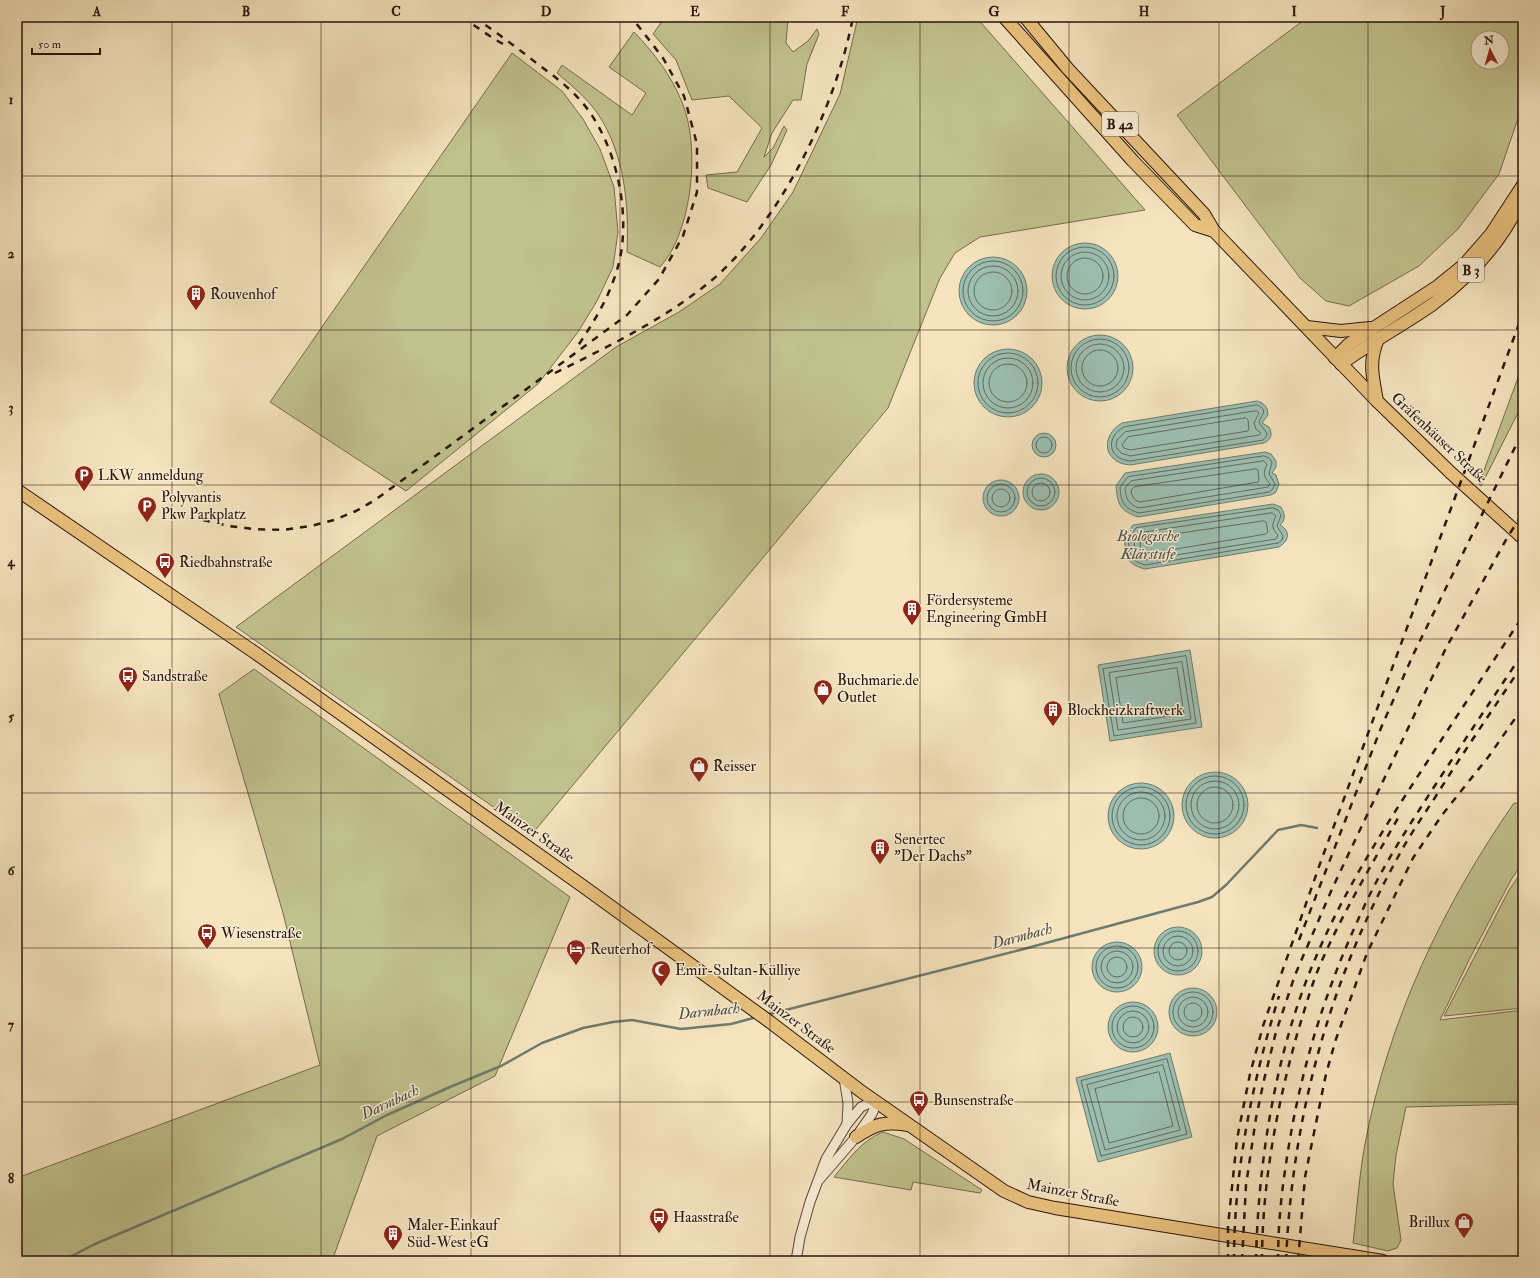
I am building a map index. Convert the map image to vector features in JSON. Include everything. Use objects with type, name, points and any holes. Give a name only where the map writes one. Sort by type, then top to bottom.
[{"type":"main road","name":"B 42","points":[[1004,17],[1133,161],[1195,225],[1214,231]]},
{"type":"main road","name":"B 42","points":[[1025,17],[1068,69],[1204,214],[1214,231],[1338,361]]},
{"type":"main road","name":"B 3","points":[[1377,333],[1392,315],[1438,286],[1464,265],[1491,234],[1523,185]]},
{"type":"main road","name":"B 3","points":[[1338,361],[1377,333],[1434,303],[1454,288],[1474,267],[1506,228],[1523,195]]},
{"type":"main road","points":[[1307,327],[1377,333],[1371,362],[1377,401]]},
{"type":"main road","name":"Gräfenhäuser Straße","points":[[1338,361],[1451,473],[1523,538]]},
{"type":"main road","name":"Mainzer Straße","points":[[17,490],[236,640],[584,887],[746,1004],[874,1101],[1004,1191],[1028,1202],[1055,1208],[1383,1261]]},
{"type":"main road","points":[[856,1137],[870,1128],[880,1124],[894,1123],[910,1125]]},
{"type":"street","points":[[844,1078],[848,1102],[848,1124]]},
{"type":"street","points":[[796,1261],[800,1237],[806,1216],[818,1181],[826,1159],[848,1124],[861,1107],[874,1101],[874,1109],[872,1114],[856,1137],[818,1181]]},
{"type":"green space","points":[[665,17],[788,17],[786,43],[793,52],[808,41],[817,29],[819,34],[807,64],[801,100],[793,100],[772,133],[764,157],[773,148],[784,126],[787,130],[771,165],[747,202],[708,188],[706,175],[737,172],[762,128],[729,96],[692,100],[676,60],[653,34]]},
{"type":"green space","points":[[858,17],[976,17],[1145,210],[980,237],[955,253],[940,278],[888,408],[532,834],[236,627],[616,347],[679,312],[720,284],[761,238],[793,192],[840,94]]},
{"type":"green space","points":[[1308,17],[1523,17],[1523,104],[1499,174],[1458,229],[1419,266],[1349,306],[1326,301],[1300,278],[1177,115]]},
{"type":"green space","points":[[634,32],[655,56],[678,92],[691,137],[691,177],[685,216],[672,250],[660,267],[627,252],[626,198],[620,163],[614,146],[607,130],[594,108],[579,92],[557,73],[562,65],[632,115],[646,93],[609,67]]},
{"type":"green space","points":[[512,53],[562,91],[583,119],[600,149],[614,187],[618,232],[613,267],[597,301],[578,332],[538,384],[406,491],[270,402]]},
{"type":"green space","points":[[1523,364],[1523,403],[1481,486],[1479,484]]},
{"type":"green space","points":[[254,669],[570,897],[495,1076],[377,1136],[332,1261],[17,1261],[17,1178],[320,1065],[283,913],[219,694]]},
{"type":"green space","points":[[1514,803],[1523,804],[1523,862],[1511,880],[1471,956],[1440,1020],[1523,1010],[1523,1104],[1406,1107],[1396,1155],[1393,1184],[1401,1240],[1397,1248],[1388,1251],[1353,1243],[1365,1144],[1375,1098],[1388,1053],[1404,1009],[1442,923],[1488,842]]},
{"type":"green space","points":[[1523,870],[1523,1008],[1444,1016],[1509,890]]},
{"type":"green space","points":[[883,1132],[904,1139],[982,1190],[980,1193],[913,1182],[911,1190],[834,1177],[862,1145]]},
{"type":"water","points":[[1078,243],[1092,243],[1104,248],[1113,257],[1118,269],[1116,289],[1109,300],[1092,309],[1078,309],[1066,304],[1057,295],[1052,283],[1052,269],[1057,257],[1066,248]]},
{"type":"water","points":[[986,257],[1000,257],[1012,263],[1021,272],[1027,284],[1025,304],[1017,315],[1006,323],[1000,325],[986,325],[980,323],[969,315],[961,304],[959,298],[959,284],[961,278],[969,267],[980,259]]},
{"type":"water","points":[[1093,335],[1107,335],[1119,340],[1128,349],[1133,361],[1131,381],[1124,392],[1107,401],[1093,401],[1081,396],[1072,387],[1067,375],[1067,361],[1072,349],[1081,340]]},
{"type":"water","points":[[1008,349],[1021,352],[1032,359],[1039,370],[1042,383],[1039,396],[1032,407],[1021,414],[1008,417],[995,414],[984,407],[977,396],[974,383],[977,370],[984,359],[995,352]]},
{"type":"water","points":[[1257,401],[1264,404],[1268,412],[1268,415],[1262,423],[1269,427],[1271,436],[1264,443],[1130,465],[1121,463],[1114,459],[1110,454],[1108,441],[1110,435],[1115,428],[1122,423]]},
{"type":"water","points":[[1039,433],[1049,433],[1056,440],[1056,450],[1049,457],[1039,457],[1032,450],[1032,440]]},
{"type":"water","name":"Biologische Klärstufe","points":[[1265,452],[1271,454],[1276,461],[1276,467],[1272,473],[1276,475],[1279,484],[1276,492],[1271,495],[1138,517],[1123,509],[1119,502],[1116,486],[1125,473]]},
{"type":"water","points":[[1045,474],[1054,479],[1058,485],[1058,499],[1054,505],[1045,510],[1037,510],[1028,505],[1024,499],[1023,488],[1028,479],[1034,475]]},
{"type":"water","points":[[1004,480],[1014,485],[1018,491],[1018,505],[1014,511],[1008,515],[998,516],[988,511],[984,505],[983,495],[988,485],[994,481]]},
{"type":"water","name":"Biologische Klärstufe","points":[[1273,504],[1281,507],[1284,514],[1284,519],[1280,525],[1284,527],[1287,533],[1287,539],[1279,547],[1145,569],[1138,567],[1130,561],[1126,554],[1124,537],[1133,525]]},
{"type":"water","points":[[1190,650],[1202,727],[1110,741],[1098,665]]},
{"type":"water","points":[[1208,772],[1222,772],[1234,777],[1243,786],[1248,798],[1246,818],[1239,829],[1222,838],[1208,838],[1196,833],[1187,824],[1182,812],[1182,798],[1187,786],[1196,777]]},
{"type":"water","points":[[1134,783],[1148,783],[1160,788],[1169,797],[1174,809],[1172,829],[1165,840],[1148,849],[1134,849],[1122,844],[1113,835],[1108,823],[1108,809],[1113,797],[1122,788]]},
{"type":"water","points":[[1173,927],[1183,927],[1192,931],[1198,937],[1201,942],[1201,960],[1192,971],[1183,975],[1173,975],[1164,971],[1158,965],[1154,956],[1154,946],[1158,937],[1164,931]]},
{"type":"water","points":[[1117,942],[1131,946],[1138,953],[1142,967],[1138,981],[1131,988],[1117,992],[1103,988],[1096,981],[1092,967],[1096,953],[1103,946]]},
{"type":"water","points":[[1188,988],[1198,988],[1207,992],[1213,998],[1216,1003],[1216,1021],[1207,1032],[1198,1036],[1188,1036],[1179,1032],[1173,1026],[1169,1017],[1169,1007],[1173,998],[1179,992]]},
{"type":"water","points":[[1133,1002],[1142,1004],[1153,1013],[1158,1027],[1156,1036],[1147,1047],[1133,1052],[1124,1050],[1113,1041],[1108,1027],[1110,1018],[1119,1007]]},
{"type":"water","points":[[1170,1053],[1192,1137],[1098,1162],[1076,1078]]},
{"type":"waterway","name":"Darmbach","points":[[766,1015],[1020,950],[1198,902],[1212,897],[1226,885],[1278,830],[1301,825],[1317,828]]},
{"type":"waterway","name":"Darmbach","points":[[62,1261],[95,1244],[342,1139],[387,1115],[501,1066],[542,1043],[583,1028],[632,1020],[681,1029],[731,1024],[757,1017]]},
{"type":"railway","points":[[462,17],[507,46]]},
{"type":"railway","points":[[474,17],[550,73],[581,101],[594,118],[604,137],[612,159],[622,204],[622,249],[617,270],[609,292],[593,322],[575,350]]},
{"type":"railway","points":[[203,520],[229,526],[283,530],[311,526],[334,520],[356,511],[375,500],[627,315],[659,279],[683,236],[697,192],[697,144],[684,96],[663,58],[636,23],[627,17]]},
{"type":"railway","points":[[555,373],[652,322],[689,298],[733,261],[757,231],[780,198],[800,163],[818,126],[833,89],[845,52],[853,17]]},
{"type":"railway","points":[[1228,1261],[1228,1226],[1237,1139],[1250,1074],[1263,1026],[1321,861],[1523,313]]},
{"type":"railway","points":[[1299,940],[1381,728],[1413,655],[1523,431]]},
{"type":"railway","points":[[1242,1261],[1246,1185],[1256,1118],[1276,1032],[1295,975],[1332,889],[1446,648],[1507,538],[1523,513]]},
{"type":"railway","points":[[1256,1261],[1260,1186],[1271,1110],[1288,1035],[1313,964],[1338,910],[1381,834],[1523,616]]},
{"type":"railway","points":[[1278,1261],[1279,1224],[1291,1131],[1306,1066],[1336,971],[1370,893],[1395,848],[1523,653]]},
{"type":"railway","points":[[1286,1261],[1296,1155],[1306,1103],[1318,1052],[1352,953],[1374,904],[1407,841],[1523,664]]},
{"type":"railway","points":[[1298,1261],[1305,1177],[1326,1074],[1336,1039],[1367,953],[1413,858],[1442,815],[1489,756],[1523,707]]},
{"type":"railway","points":[[1262,1261],[1265,1203],[1272,1145],[1277,1116],[1298,1031],[1311,989],[1329,946],[1357,890],[1398,818]]},
{"type":"railway","points":[[1234,1261],[1237,1193],[1246,1127],[1269,1029],[1279,996]]},
{"type":"place","name":"Rouvenhof","points":[[196,311]]},
{"type":"place","name":"LKW anmeldung","points":[[84,492]]},
{"type":"place","name":"Polyvantis Pkw Parkplatz","points":[[147,523]]},
{"type":"place","name":"Riedbahnstraße","points":[[165,579]]},
{"type":"place","name":"Fördersysteme Engineering GmbH","points":[[912,626]]},
{"type":"place","name":"Sandstraße","points":[[128,693]]},
{"type":"place","name":"Buchmarie.de Outlet","points":[[823,706]]},
{"type":"place","name":"Blockheizkraftwerk","points":[[1053,727]]},
{"type":"place","name":"Reisser","points":[[699,783]]},
{"type":"place","name":"Senertec \"Der Dachs\"","points":[[880,865]]},
{"type":"place","name":"Wiesenstraße","points":[[207,950]]},
{"type":"place","name":"Reuterhof","points":[[576,966]]},
{"type":"place","name":"Emir-Sultan-Külliye","points":[[661,987]]},
{"type":"place","name":"Bunsenstraße","points":[[919,1117]]},
{"type":"place","name":"Haasstraße","points":[[659,1234]]},
{"type":"place","name":"Brillux","points":[[1464,1239]]},
{"type":"place","name":"Maler-Einkauf Süd-West eG","points":[[393,1251]]}]
